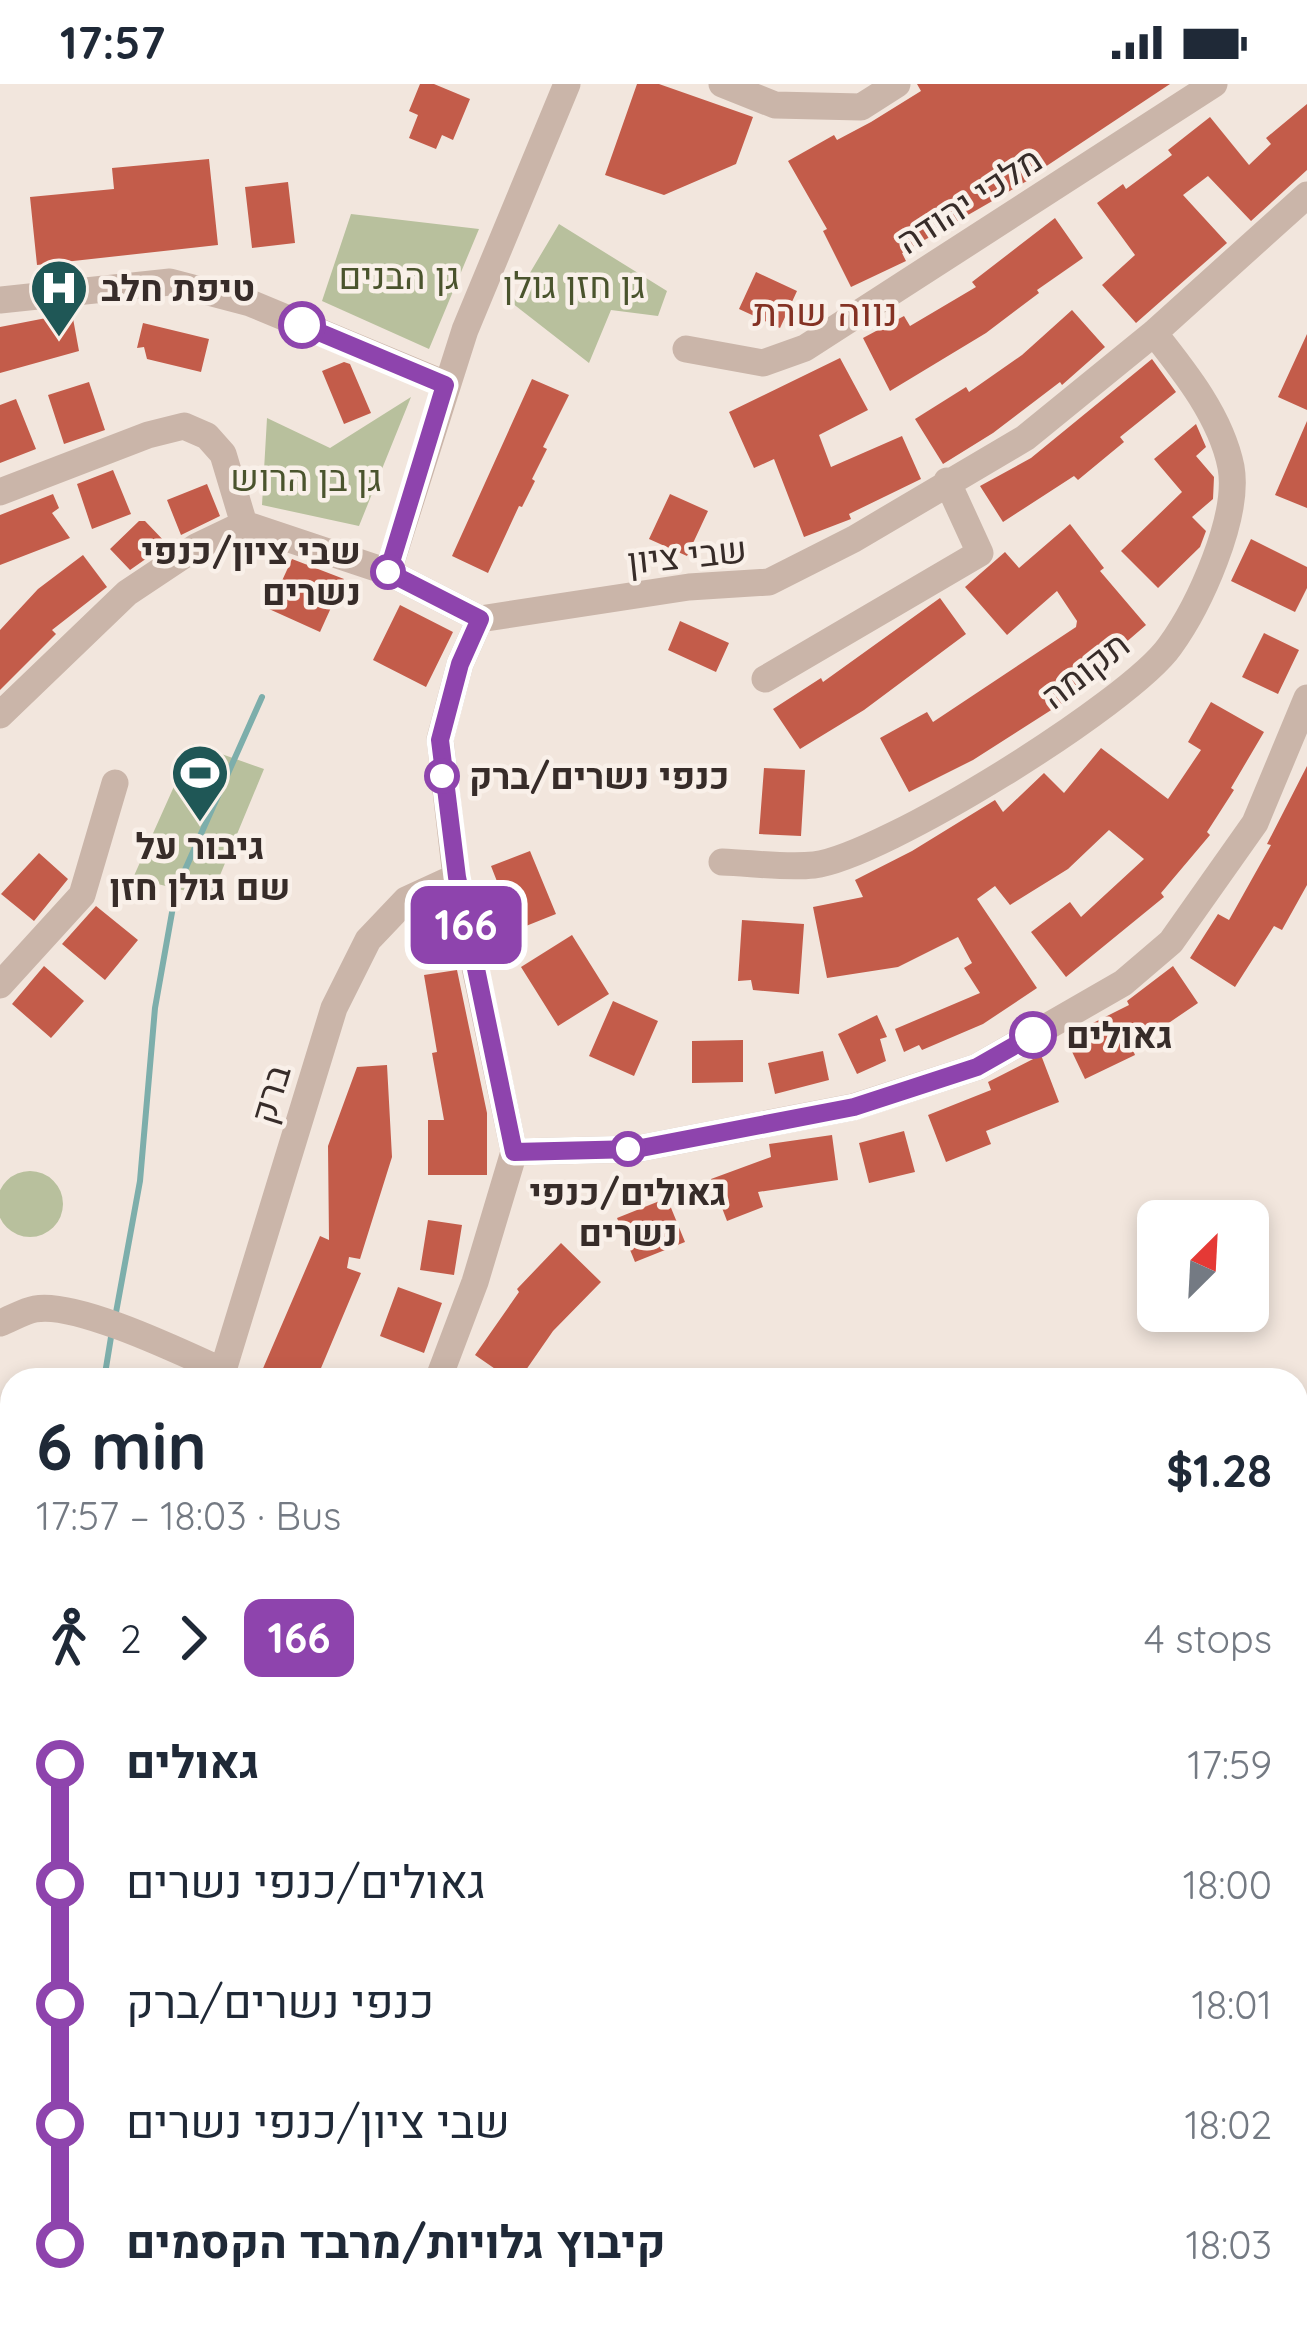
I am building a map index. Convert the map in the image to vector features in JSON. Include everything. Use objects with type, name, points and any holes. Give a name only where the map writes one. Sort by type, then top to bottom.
[{"type":"street","points":[[388,572],[445,385],[566,84]]},
{"type":"street","points":[[722,84],[862,107],[897,84]]},
{"type":"street","name":"מלכי יהודה","points":[[686,349],[763,363],[805,348],[1214,84]]},
{"type":"street","name":"שבי ציון","points":[[480,619],[689,587],[769,582],[854,539],[1025,438],[1154,333],[1307,195]]},
{"type":"street","points":[[0,300],[170,282],[250,303],[445,385]]},
{"type":"street","name":"תקומה","points":[[722,862],[816,865],[894,836],[1059,737],[1120,695],[1169,649],[1229,520],[1231,468],[1210,413],[1154,333]]},
{"type":"street","points":[[0,492],[148,435],[184,426],[207,436],[223,454],[244,524]]},
{"type":"street","points":[[765,679],[980,553],[947,481]]},
{"type":"street","points":[[0,715],[127,593],[196,547],[244,524],[388,572],[480,619],[460,664],[440,740],[457,877],[514,1152],[475,1282],[443,1368]]},
{"type":"street","points":[[514,1152],[636,1149],[854,1107],[977,1067],[998,1055],[1123,983],[1171,942],[1255,824],[1307,698]]},
{"type":"street","points":[[0,985],[82,895],[116,783]]},
{"type":"street","name":"ברק","points":[[224,1368],[334,1008],[368,940],[406,900],[457,877]]},
{"type":"street","points":[[0,1323],[38,1308],[55,1310],[127,1328],[206,1368]]},
{"type":"green space","name":"גן הבנים","points":[[351,214],[479,229],[429,349],[322,301]]},
{"type":"green space","name":"גן חזן גולן","points":[[559,224],[667,291],[658,316],[611,310],[589,363],[512,303]]},
{"type":"green space","name":"גן בן הרוש","points":[[411,397],[359,526],[262,505],[267,418],[330,448]]},
{"type":"green space","name":"גיבור על שם גולן חזן","points":[[193,744],[264,769],[211,897],[133,878]]},
{"type":"green space","points":[[17,1173],[43,1173],[61,1191],[61,1217],[43,1235],[17,1235],[-1,1217],[-1,1191]]},
{"type":"building","points":[[420,84],[434,84],[470,99],[453,140],[442,135],[436,149],[409,138],[418,115],[409,111]]},
{"type":"building","points":[[637,84],[659,84],[753,117],[736,164],[664,195],[605,175]]},
{"type":"building","points":[[917,84],[1170,84],[1046,170],[902,253],[906,261],[851,287],[823,231],[827,229],[788,161],[834,135],[837,140],[871,122],[921,91]]},
{"type":"building","points":[[1307,104],[1307,170],[1251,221],[1208,176],[1183,195],[1227,243],[1136,323],[1102,285],[1135,255],[1097,203],[1123,184],[1126,189],[1172,155],[1168,150],[1210,117],[1249,165],[1271,144],[1266,138]]},
{"type":"building","points":[[209,159],[218,245],[37,265],[30,197],[114,189],[112,168]]},
{"type":"building","points":[[288,182],[295,243],[252,248],[245,187]]},
{"type":"building","points":[[1055,218],[1083,258],[986,333],[890,391],[863,338],[904,316],[910,326],[976,287],[972,282]]},
{"type":"building","points":[[756,272],[797,291],[780,328],[739,309]]},
{"type":"building","points":[[1072,310],[1105,347],[1062,385],[1060,382],[943,464],[915,419],[966,387],[969,392],[1022,355]]},
{"type":"building","points":[[72,313],[79,351],[0,373],[0,327]]},
{"type":"building","points":[[143,323],[209,339],[201,372],[147,359],[144,347],[137,348]]},
{"type":"building","points":[[1307,334],[1307,410],[1278,397]]},
{"type":"building","points":[[840,358],[868,410],[819,435],[831,467],[902,436],[921,479],[849,514],[851,519],[804,537],[774,459],[754,468],[729,412]]},
{"type":"building","points":[[1152,359],[1176,392],[1120,437],[1124,442],[1078,480],[1074,476],[1003,522],[980,486],[1031,458]]},
{"type":"building","points":[[350,364],[371,413],[344,424],[322,371]]},
{"type":"building","points":[[532,379],[569,395],[543,447],[547,449],[535,481],[488,573],[452,556]]},
{"type":"building","points":[[89,382],[105,430],[64,444],[48,395]]},
{"type":"building","points":[[16,399],[36,449],[0,463],[0,405]]},
{"type":"building","points":[[1307,421],[1307,508],[1275,495]]},
{"type":"building","points":[[1196,424],[1206,447],[1196,456],[1214,477],[1213,499],[1192,517],[1206,531],[1200,547],[1158,588],[1121,551],[1182,492],[1154,459]]},
{"type":"building","points":[[113,470],[131,514],[92,529],[77,484]]},
{"type":"building","points":[[207,484],[220,516],[181,535],[167,500]]},
{"type":"building","points":[[53,494],[59,508],[52,513],[70,538],[0,565],[0,515]]},
{"type":"building","points":[[670,494],[708,511],[687,556],[649,539]]},
{"type":"building","points":[[139,521],[145,521],[167,544],[130,570],[110,549]]},
{"type":"building","points":[[1070,524],[1104,568],[1100,571],[1146,625],[1087,676],[1092,684],[973,760],[909,792],[880,738],[927,712],[933,722],[1076,627],[1077,621],[1057,591],[1007,635],[965,587],[1005,552],[1019,568]]},
{"type":"building","points":[[1251,539],[1307,567],[1307,588],[1295,612],[1231,581]]},
{"type":"building","points":[[83,555],[107,587],[52,630],[56,634],[0,690],[0,630],[38,589]]},
{"type":"building","points":[[292,559],[344,579],[320,632],[269,609]]},
{"type":"building","points":[[940,598],[966,634],[864,710],[800,749],[773,709],[821,678],[823,682]]},
{"type":"building","points":[[400,605],[453,632],[426,687],[373,660]]},
{"type":"building","points":[[680,621],[729,643],[716,672],[668,650]]},
{"type":"building","points":[[1264,633],[1299,650],[1278,694],[1242,677]]},
{"type":"building","points":[[1211,702],[1264,732],[1234,790],[1207,832],[1210,835],[1161,893],[1164,897],[1066,977],[1031,932],[1070,902],[1081,917],[1144,859],[1109,830],[1068,869],[1010,905],[995,886],[977,899],[1037,988],[983,1024],[922,1050],[919,1045],[904,1052],[895,1029],[980,993],[964,968],[972,963],[958,937],[898,967],[827,978],[813,907],[863,897],[855,880],[995,800],[1003,812],[1044,773],[1064,793],[1101,748],[1168,799],[1201,750],[1188,742]]},
{"type":"building","points":[[1307,766],[1307,885],[1282,930],[1274,926],[1235,987],[1190,958],[1218,914],[1229,920]]},
{"type":"building","points":[[764,768],[805,770],[801,836],[759,834]]},
{"type":"building","points":[[530,851],[556,914],[516,930],[491,866]]},
{"type":"building","points":[[39,853],[68,879],[34,921],[1,894]]},
{"type":"building","points":[[96,906],[138,940],[105,980],[62,944]]},
{"type":"building","points":[[742,920],[804,924],[799,994],[753,990],[751,980],[738,981]]},
{"type":"building","points":[[572,935],[609,994],[558,1026],[521,967]]},
{"type":"building","points":[[44,966],[84,1001],[51,1038],[12,1004]]},
{"type":"building","points":[[1173,966],[1198,1003],[1132,1048],[1135,1055],[1085,1079],[1065,1037],[1129,1005],[1127,1001]]},
{"type":"building","points":[[457,970],[487,1113],[487,1175],[428,1175],[428,1120],[444,1120],[424,975]]},
{"type":"building","points":[[613,1001],[658,1021],[634,1076],[589,1056]]},
{"type":"building","points":[[877,1015],[887,1037],[880,1039],[886,1061],[857,1074],[838,1034]]},
{"type":"building","points":[[743,1040],[743,1082],[692,1083],[692,1041]]},
{"type":"building","points":[[823,1051],[829,1080],[775,1094],[768,1063]]},
{"type":"building","points":[[1041,1055],[1059,1102],[986,1131],[991,1144],[946,1162],[928,1115],[991,1090],[988,1082]]},
{"type":"building","points":[[387,1065],[392,1157],[360,1259],[349,1257],[347,1268],[361,1273],[321,1368],[263,1368],[320,1236],[329,1240],[328,1146],[357,1067]]},
{"type":"building","points":[[904,1131],[915,1172],[869,1183],[859,1143]]},
{"type":"building","points":[[832,1135],[838,1180],[758,1192],[763,1207],[727,1221],[711,1179],[771,1157],[769,1144]]},
{"type":"building","points":[[667,1198],[685,1242],[635,1262],[617,1218]]},
{"type":"building","points":[[428,1220],[462,1225],[454,1275],[420,1270]]},
{"type":"building","points":[[561,1243],[601,1282],[553,1331],[527,1368],[494,1368],[475,1355],[517,1289]]},
{"type":"building","points":[[398,1287],[442,1303],[424,1353],[380,1336]]},
{"type":"waterway","points":[[115,1318],[140,1181],[155,1008],[176,890],[262,697]]},
{"type":"waterway","points":[[106,1368],[112,1331]]},
{"type":"bus line","name":"166","points":[[302,325],[445,385],[388,572],[480,619],[460,664],[440,740],[457,877],[514,1152],[636,1149],[854,1107],[977,1067],[1033,1035]]},
{"type":"place","name":"טיפת חלב","points":[[59,339]]},
{"type":"place","name":"שבי ציון/כנפי נשרים","points":[[388,572]]},
{"type":"place","name":"כנפי נשרים/ברק","points":[[442,776]]},
{"type":"place","name":"גיבור על שם גולן חזן","points":[[200,824]]},
{"type":"place","name":"גאולים","points":[[1033,1035]]},
{"type":"place","name":"גאולים/כנפי נשרים","points":[[628,1149]]},
{"type":"district","name":"נווה שרת","points":[[825,312]]}]
